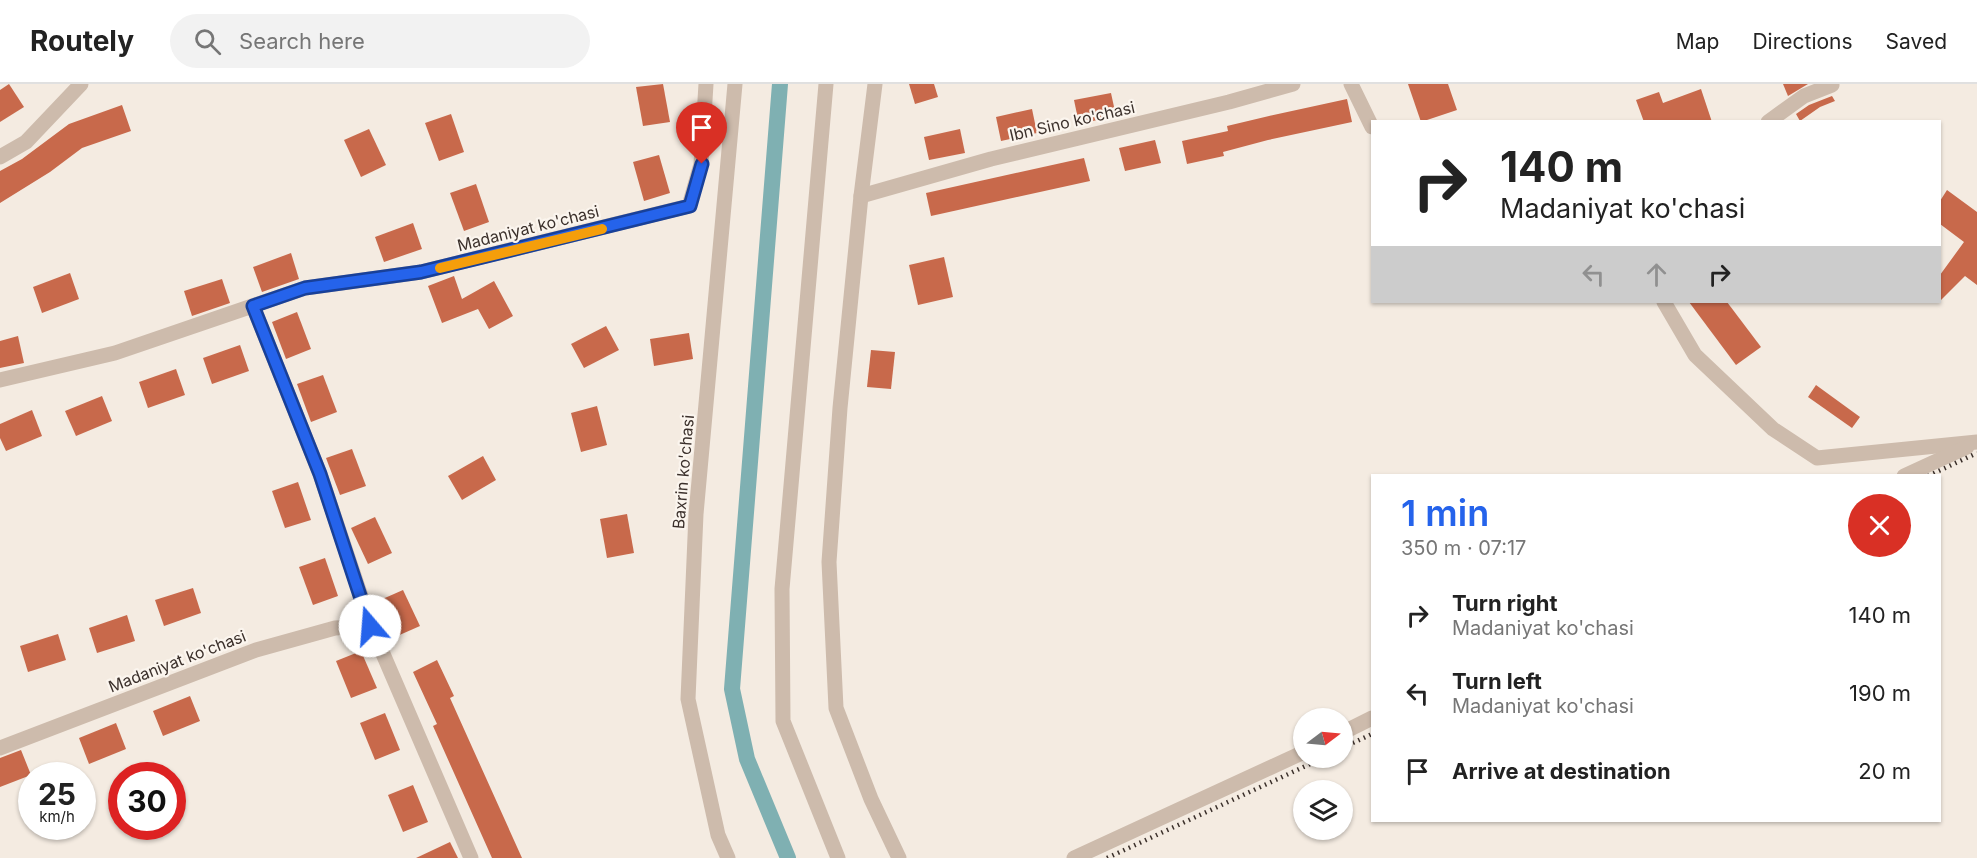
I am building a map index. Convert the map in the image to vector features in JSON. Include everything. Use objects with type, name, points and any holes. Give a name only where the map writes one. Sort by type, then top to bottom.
[{"type":"street","points":[[0,158],[26,142],[81,84]]},
{"type":"street","name":"Madaniyat ko'chasi","points":[[0,380],[115,352],[305,288],[421,272],[690,206],[702,164],[706,84]]},
{"type":"street","name":"Baxrin ko'chasi","points":[[728,858],[718,835],[687,699],[696,514],[735,84]]},
{"type":"street","points":[[826,84],[782,589],[783,721],[838,858]]},
{"type":"street","points":[[875,84],[861,196],[840,408],[829,562],[836,708],[871,799],[899,858]]},
{"type":"street","name":"Ibn Sino ko'chasi","points":[[861,196],[991,159],[1229,102],[1293,84]]},
{"type":"street","points":[[1351,84],[1371,125]]},
{"type":"street","points":[[1771,120],[1804,96],[1832,85]]},
{"type":"street","points":[[1665,303],[1695,355],[1773,429],[1817,458],[1977,442]]},
{"type":"street","points":[[253,306],[320,474],[370,626],[453,822],[471,858]]},
{"type":"street","points":[[1908,474],[1977,442]]},
{"type":"street","name":"Madaniyat ko'chasi","points":[[0,748],[256,650],[334,628],[370,626]]},
{"type":"street","points":[[1353,728],[1371,718]]},
{"type":"street","points":[[1074,858],[1293,757]]},
{"type":"building","points":[[9,84],[24,107],[0,122],[0,90]]},
{"type":"building","points":[[663,84],[670,122],[643,126],[636,87]]},
{"type":"building","points":[[909,84],[934,84],[938,97],[915,104]]},
{"type":"building","points":[[1408,84],[1448,84],[1457,110],[1420,120]]},
{"type":"building","points":[[1783,84],[1808,84],[1788,96]]},
{"type":"building","points":[[1701,89],[1711,120],[1643,120],[1636,100],[1659,92],[1663,103]]},
{"type":"building","points":[[1111,93],[1116,116],[1079,124],[1074,100]]},
{"type":"building","points":[[1832,96],[1835,101],[1799,120],[1796,114],[1809,105]]},
{"type":"building","points":[[1347,99],[1352,122],[1268,140],[1223,152],[1224,156],[1187,164],[1182,141],[1228,131],[1227,126]]},
{"type":"building","points":[[122,105],[131,131],[82,148],[50,172],[0,203],[0,171],[22,159],[69,124]]},
{"type":"building","points":[[1032,109],[1037,133],[1001,141],[996,117]]},
{"type":"building","points":[[451,114],[464,152],[439,161],[425,123]]},
{"type":"building","points":[[369,129],[386,165],[361,177],[344,140]]},
{"type":"building","points":[[960,129],[965,153],[929,160],[924,137]]},
{"type":"building","points":[[1155,140],[1161,163],[1125,171],[1119,148]]},
{"type":"building","points":[[659,155],[670,193],[644,201],[633,162]]},
{"type":"building","points":[[1084,158],[1090,181],[931,216],[926,193]]},
{"type":"building","points":[[476,184],[489,222],[464,231],[450,193]]},
{"type":"building","points":[[1947,190],[1977,212],[1977,285],[1965,276],[1941,300],[1941,274],[1964,242],[1941,225],[1941,199]]},
{"type":"building","points":[[413,223],[422,249],[384,262],[375,237]]},
{"type":"building","points":[[291,253],[299,279],[262,292],[253,267]]},
{"type":"building","points":[[944,257],[953,297],[918,305],[909,265]]},
{"type":"building","points":[[70,273],[79,299],[42,313],[33,287]]},
{"type":"building","points":[[454,276],[462,299],[494,281],[513,316],[489,329],[478,309],[442,323],[428,286]]},
{"type":"building","points":[[222,279],[230,303],[192,316],[184,291]]},
{"type":"building","points":[[1690,303],[1728,303],[1761,347],[1736,365]]},
{"type":"building","points":[[297,312],[311,349],[286,359],[272,322]]},
{"type":"building","points":[[606,326],[619,350],[584,368],[571,344]]},
{"type":"building","points":[[689,333],[693,359],[654,366],[650,339]]},
{"type":"building","points":[[18,336],[24,363],[0,368],[0,341]]},
{"type":"building","points":[[240,345],[249,371],[212,384],[203,358]]},
{"type":"building","points":[[871,350],[895,352],[891,389],[867,387]]},
{"type":"building","points":[[176,369],[185,395],[148,408],[139,382]]},
{"type":"building","points":[[323,375],[337,412],[311,422],[297,384]]},
{"type":"building","points":[[1816,385],[1860,417],[1852,428],[1808,397]]},
{"type":"building","points":[[102,396],[112,421],[76,436],[65,411]]},
{"type":"building","points":[[597,406],[607,445],[581,452],[571,413]]},
{"type":"building","points":[[32,410],[42,436],[6,451],[0,438],[0,424]]},
{"type":"building","points":[[352,449],[366,486],[340,495],[326,458]]},
{"type":"building","points":[[483,456],[496,480],[462,500],[448,476]]},
{"type":"building","points":[[298,482],[311,520],[285,528],[272,491]]},
{"type":"building","points":[[627,514],[634,553],[607,558],[600,519]]},
{"type":"building","points":[[375,517],[392,553],[368,564],[351,528]]},
{"type":"building","points":[[325,558],[338,596],[313,605],[299,567]]},
{"type":"building","points":[[193,588],[201,613],[164,626],[155,600]]},
{"type":"building","points":[[403,590],[420,626],[395,637],[378,601]]},
{"type":"building","points":[[127,615],[135,641],[97,653],[89,628]]},
{"type":"building","points":[[58,634],[66,660],[28,672],[20,646]]},
{"type":"building","points":[[361,651],[377,688],[351,698],[336,661]]},
{"type":"building","points":[[437,660],[454,696],[450,698],[522,858],[492,858],[433,726],[437,724],[413,672]]},
{"type":"building","points":[[190,696],[200,721],[163,736],[153,711]]},
{"type":"building","points":[[385,713],[400,750],[375,760],[360,723]]},
{"type":"building","points":[[116,723],[126,749],[94,762],[88,762],[79,738]]},
{"type":"building","points":[[21,750],[26,762],[18,762],[18,780],[0,787],[0,758]]},
{"type":"building","points":[[413,785],[428,822],[403,832],[388,795]]},
{"type":"building","points":[[450,842],[458,858],[416,858]]},
{"type":"waterway","points":[[780,84],[732,689],[747,759],[788,858]]},
{"type":"railway","points":[[1932,474],[1977,453]]},
{"type":"railway","points":[[1353,743],[1371,734]]},
{"type":"railway","points":[[1107,858],[1301,768]]},
{"type":"slow traffic","points":[[440,268],[602,229]]},
{"type":"route","points":[[370,626],[320,474],[253,306],[305,288],[421,272],[690,206],[702,164]]}]
